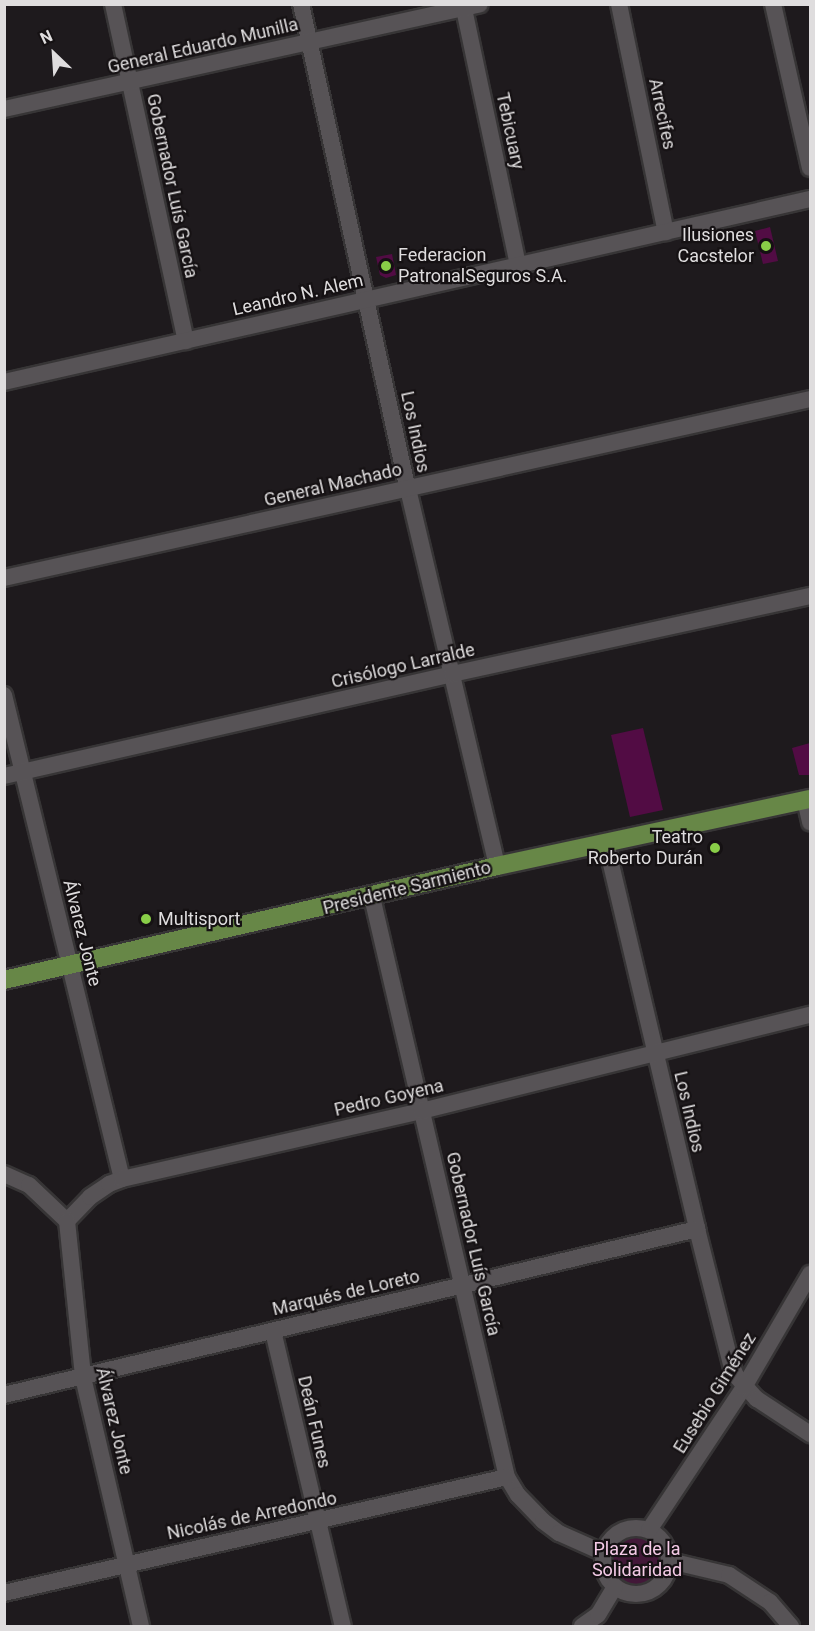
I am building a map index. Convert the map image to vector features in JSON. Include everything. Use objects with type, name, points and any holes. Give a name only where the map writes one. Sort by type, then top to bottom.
[{"type":"main road","name":"Presidente Sarmiento","points":[[4,980],[372,897],[497,866],[808,799]]},
{"type":"street","name":"Gobernador Luís García","points":[[113,4],[186,341]]},
{"type":"street","name":"Los Indios","points":[[301,4],[408,489],[497,866]]},
{"type":"street","name":"Arrecifes","points":[[619,4],[666,232]]},
{"type":"street","points":[[773,4],[810,168]]},
{"type":"street","name":"General Eduardo Munilla","points":[[4,109],[130,83],[469,6]]},
{"type":"street","name":"Tebicuary","points":[[469,6],[518,265]]},
{"type":"street","name":"Leandro N. Alem","points":[[4,382],[810,200]]},
{"type":"street","name":"General Machado","points":[[4,578],[810,399]]},
{"type":"street","name":"Crisólogo Larralde","points":[[4,776],[452,674],[810,596]]},
{"type":"street","name":"Álvarez Jonte","points":[[4,695],[122,1179]]},
{"type":"street","points":[[808,799],[810,822]]},
{"type":"street","name":"Los Indios","points":[[606,843],[731,1364],[744,1387]]},
{"type":"street","name":"Gobernador Luís García","points":[[372,897],[507,1477],[518,1495],[543,1521],[559,1533],[604,1552]]},
{"type":"street","name":"Pedro Goyena","points":[[67,1221],[90,1197],[122,1179],[421,1111],[810,1015]]},
{"type":"street","points":[[4,1174],[29,1185],[67,1221]]},
{"type":"street","name":"Álvarez Jonte","points":[[67,1221],[84,1377],[141,1626]]},
{"type":"street","name":"Marqués de Loreto","points":[[4,1395],[697,1229]]},
{"type":"street","name":"Eusebio Giménez","points":[[650,1530],[744,1387],[810,1274]]},
{"type":"street","name":"Deán Funes","points":[[273,1331],[344,1626]]},
{"type":"street","points":[[744,1387],[772,1411],[810,1434]]},
{"type":"street","name":"Nicolás de Arredondo","points":[[4,1593],[507,1477]]},
{"type":"street","points":[[638,1527],[650,1530],[664,1542],[670,1561],[668,1572],[655,1588],[635,1594],[615,1587],[604,1571],[604,1552],[617,1534],[638,1527]]},
{"type":"street","points":[[670,1561],[729,1575],[770,1602],[791,1626]]},
{"type":"street","points":[[582,1626],[598,1615],[615,1587]]},
{"type":"green space","name":"Plaza de la Solidaridad","points":[[637,1530],[654,1535],[662,1543],[667,1560],[662,1577],[654,1585],[637,1590],[620,1585],[612,1577],[607,1560],[612,1543],[620,1535]]},
{"type":"building","name":"Ilusiones Cacstelor","points":[[770,227],[778,261],[763,264],[755,231]]},
{"type":"building","name":"Federacion PatronalSeguros S.A.","points":[[392,254],[396,275],[386,278],[380,275],[376,257]]},
{"type":"building","points":[[643,728],[663,810],[630,817],[611,735]]},
{"type":"building","points":[[810,743],[810,775],[799,775],[792,748]]},
{"type":"place","name":"Ilusiones Cacstelor","points":[[766,246]]},
{"type":"place","name":"Federacion PatronalSeguros S.A.","points":[[386,266]]},
{"type":"place","name":"Teatro Roberto Durán","points":[[715,848]]},
{"type":"place","name":"Multisport","points":[[146,919]]}]
